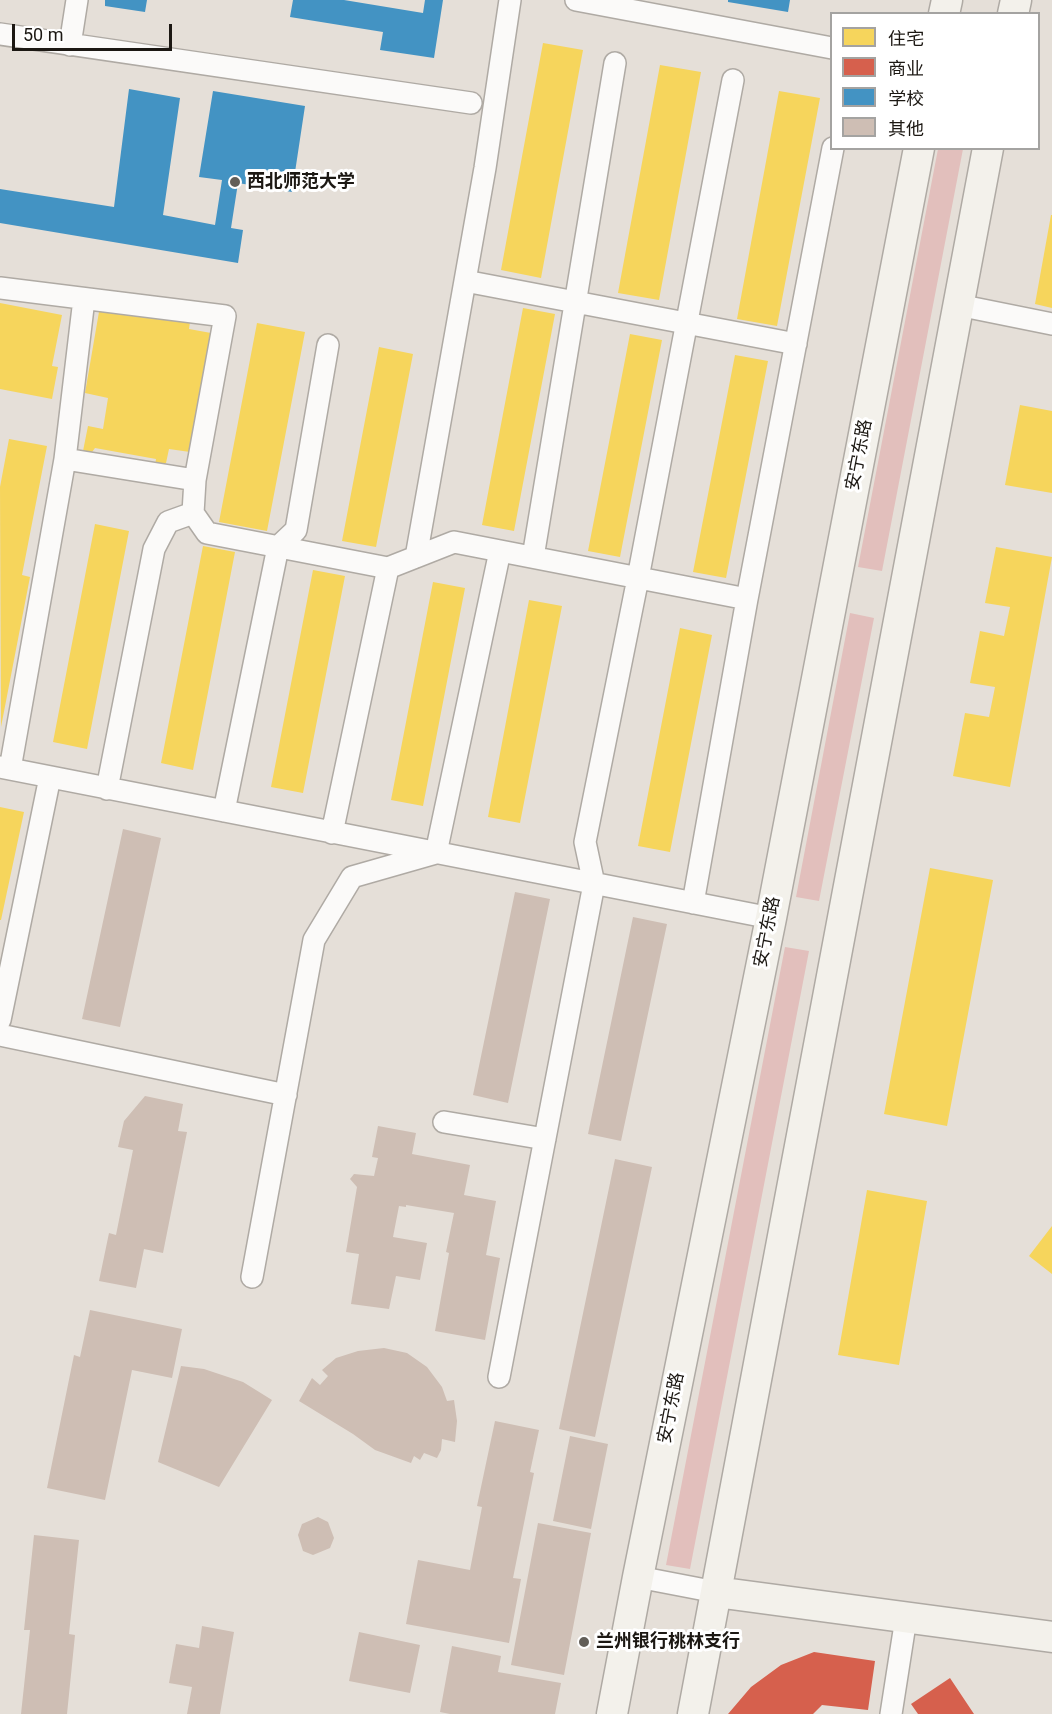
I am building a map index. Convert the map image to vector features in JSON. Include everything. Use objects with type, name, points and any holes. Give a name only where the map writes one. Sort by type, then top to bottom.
[{"type":"main road","name":"安宁东路","points":[[612,1714],[771,918],[919,150]]},
{"type":"main road","points":[[693,1714],[988,150]]},
{"type":"main road","points":[[716,1592],[1052,1637]]},
{"type":"street","points":[[70,45],[77,0]]},
{"type":"street","points":[[416,557],[485,168],[510,0]]},
{"type":"street","points":[[576,0],[830,48]]},
{"type":"street","points":[[0,34],[471,103]]},
{"type":"street","points":[[533,557],[615,63]]},
{"type":"street","points":[[499,1377],[594,884],[585,842],[733,80]]},
{"type":"street","points":[[693,903],[747,599],[833,150]]},
{"type":"street","points":[[465,281],[796,344]]},
{"type":"street","points":[[0,288],[225,316],[195,480],[193,513],[207,533],[388,568],[454,542],[747,599]]},
{"type":"street","points":[[84,298],[65,459],[5,768],[771,918]]},
{"type":"street","points":[[958,305],[1052,324]]},
{"type":"street","points":[[224,812],[278,547],[296,530],[328,345]]},
{"type":"street","points":[[65,459],[195,480]]},
{"type":"street","points":[[107,789],[154,549],[168,522],[193,513]]},
{"type":"street","points":[[436,853],[500,550]]},
{"type":"street","points":[[332,833],[388,568]]},
{"type":"street","points":[[0,1020],[50,777]]},
{"type":"street","points":[[252,1277],[314,940],[352,877],[436,853]]},
{"type":"street","points":[[0,1035],[286,1095]]},
{"type":"street","points":[[444,1122],[545,1139]]},
{"type":"street","points":[[638,1577],[716,1592]]},
{"type":"street","points":[[891,1714],[906,1618]]},
{"type":"shaded area","points":[[938,150],[963,150],[882,571],[858,567]]},
{"type":"shaded area","points":[[850,613],[874,618],[819,901],[796,897]]},
{"type":"shaded area","points":[[785,947],[809,951],[690,1569],[666,1565]]},
{"type":"building: 住宅","points":[[543,43],[583,50],[541,278],[501,270]]},
{"type":"building: 住宅","points":[[660,65],[701,72],[659,300],[618,293]]},
{"type":"building: 住宅","points":[[779,91],[820,98],[777,326],[737,319]]},
{"type":"building: 住宅","points":[[1052,215],[1052,308],[1035,304]]},
{"type":"building: 住宅","points":[[0,303],[62,315],[52,366],[58,367],[52,399],[0,389]]},
{"type":"building: 住宅","points":[[100,306],[190,322],[189,329],[211,333],[190,452],[169,449],[166,463],[161,467],[155,466],[156,459],[95,448],[92,452],[83,451],[88,426],[103,429],[108,398],[85,393]]},
{"type":"building: 住宅","points":[[523,308],[555,314],[514,531],[482,525]]},
{"type":"building: 住宅","points":[[257,323],[305,332],[267,531],[219,522]]},
{"type":"building: 住宅","points":[[630,334],[662,340],[620,557],[588,551]]},
{"type":"building: 住宅","points":[[379,347],[413,354],[376,547],[342,541]]},
{"type":"building: 住宅","points":[[735,355],[768,361],[726,578],[693,572]]},
{"type":"building: 住宅","points":[[1020,405],[1052,411],[1052,493],[1005,485]]},
{"type":"building: 住宅","points":[[9,439],[47,446],[22,575],[30,577],[1,727],[0,487]]},
{"type":"building: 住宅","points":[[95,524],[129,531],[87,749],[53,742]]},
{"type":"building: 住宅","points":[[203,546],[235,552],[193,770],[161,763]]},
{"type":"building: 住宅","points":[[996,547],[1052,557],[1010,787],[953,776],[965,713],[989,717],[995,687],[970,683],[980,631],[1004,636],[1010,607],[985,603]]},
{"type":"building: 住宅","points":[[313,570],[345,576],[303,793],[271,787]]},
{"type":"building: 住宅","points":[[433,582],[465,588],[423,806],[391,800]]},
{"type":"building: 住宅","points":[[529,600],[562,606],[520,823],[488,817]]},
{"type":"building: 住宅","points":[[680,628],[712,635],[670,852],[638,846]]},
{"type":"building: 住宅","points":[[0,807],[24,812],[1,920],[0,920]]},
{"type":"building: 住宅","points":[[930,868],[993,880],[947,1126],[884,1114]]},
{"type":"building: 住宅","points":[[867,1190],[927,1201],[899,1365],[838,1355]]},
{"type":"building: 住宅","points":[[1052,1226],[1052,1274],[1029,1256]]},
{"type":"building: 商业","points":[[814,1652],[875,1661],[868,1710],[822,1705],[813,1714],[728,1714],[751,1687],[781,1665]]},
{"type":"building: 商业","points":[[950,1678],[974,1714],[918,1714],[911,1704]]},
{"type":"building: 学校","points":[[105,0],[147,0],[145,12],[105,6]]},
{"type":"building: 学校","points":[[293,0],[344,0],[423,13],[425,0],[443,0],[434,58],[380,50],[383,32],[290,17]]},
{"type":"building: 学校","points":[[728,0],[790,0],[788,12],[728,2]]},
{"type":"building: 学校","points":[[129,89],[180,98],[163,215],[215,225],[222,180],[199,177],[213,91],[305,106],[292,192],[238,183],[231,228],[243,230],[238,263],[0,223],[0,189],[114,207]]},
{"type":"building: 其他","points":[[123,829],[161,838],[120,1027],[82,1019]]},
{"type":"building: 其他","points":[[515,892],[550,899],[508,1103],[473,1095]]},
{"type":"building: 其他","points":[[633,917],[667,924],[621,1141],[588,1134]]},
{"type":"building: 其他","points":[[145,1096],[183,1104],[178,1131],[187,1132],[163,1253],[144,1249],[136,1288],[99,1281],[109,1233],[116,1235],[133,1150],[118,1147],[124,1121]]},
{"type":"building: 其他","points":[[378,1126],[416,1133],[412,1154],[470,1165],[464,1195],[496,1201],[486,1255],[500,1258],[485,1340],[435,1331],[454,1213],[406,1205],[406,1207],[399,1206],[393,1237],[427,1243],[420,1280],[396,1276],[389,1309],[351,1304],[359,1254],[346,1252],[357,1187],[350,1179],[354,1174],[374,1176],[378,1158],[372,1157]]},
{"type":"building: 其他","points":[[615,1159],[652,1167],[595,1437],[559,1429]]},
{"type":"building: 其他","points":[[90,1310],[182,1329],[172,1378],[132,1370],[105,1500],[47,1488],[74,1355],[80,1357]]},
{"type":"building: 其他","points":[[384,1348],[407,1353],[427,1367],[442,1387],[447,1401],[454,1400],[457,1421],[455,1442],[442,1439],[441,1450],[437,1458],[424,1453],[420,1460],[414,1456],[411,1463],[375,1450],[299,1401],[312,1378],[320,1385],[328,1376],[322,1370],[336,1358],[358,1351]]},
{"type":"building: 其他","points":[[181,1366],[204,1369],[243,1382],[272,1400],[219,1487],[158,1462]]},
{"type":"building: 其他","points":[[495,1421],[539,1430],[530,1472],[534,1473],[513,1578],[521,1579],[509,1643],[406,1624],[418,1560],[470,1570],[482,1507],[477,1506]]},
{"type":"building: 其他","points":[[570,1436],[608,1444],[591,1529],[553,1521]]},
{"type":"building: 其他","points":[[318,1517],[328,1522],[334,1538],[330,1548],[313,1555],[303,1551],[298,1535],[302,1524]]},
{"type":"building: 其他","points":[[538,1523],[591,1533],[564,1675],[511,1665]]},
{"type":"building: 其他","points":[[34,1535],[79,1540],[69,1634],[75,1635],[67,1714],[21,1714],[30,1630],[24,1630]]},
{"type":"building: 其他","points":[[202,1626],[234,1632],[220,1714],[187,1714],[192,1687],[169,1683],[176,1644],[199,1648]]},
{"type":"building: 其他","points":[[359,1632],[420,1645],[410,1693],[349,1681]]},
{"type":"building: 其他","points":[[452,1646],[501,1656],[498,1672],[561,1683],[555,1714],[450,1714],[440,1712]]},
{"type":"place","name":"西北师范大学","points":[[235,182]]},
{"type":"place","name":"兰州银行桃林支行","points":[[584,1642]]}]
